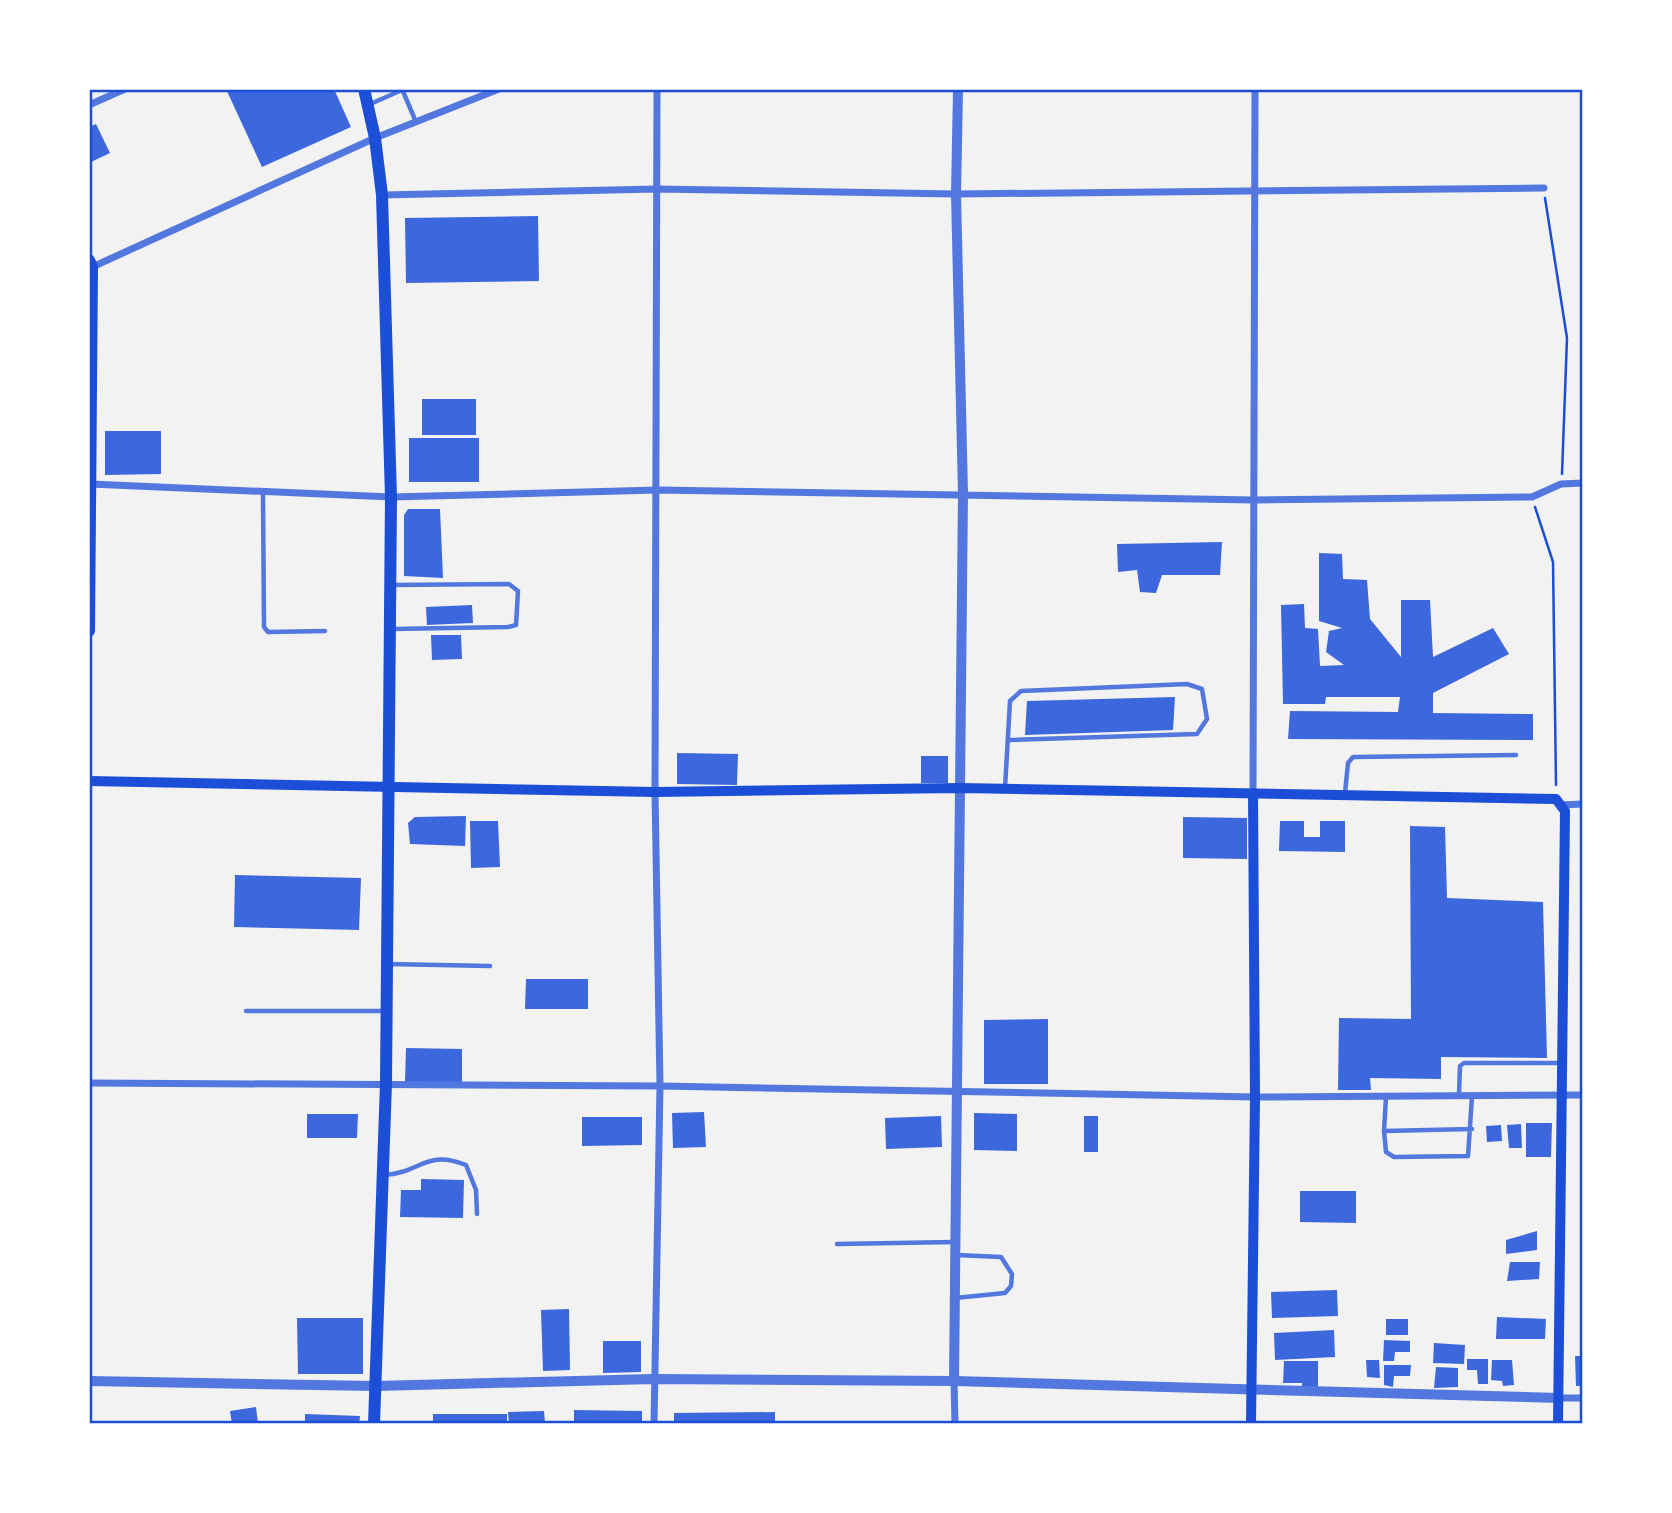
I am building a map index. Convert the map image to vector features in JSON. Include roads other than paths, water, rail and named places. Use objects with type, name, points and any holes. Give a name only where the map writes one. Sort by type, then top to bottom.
[{"type":"main road","points":[[363,89],[375,138],[382,195],[391,497],[386,784],[386,1083],[374,1424]]},
{"type":"main road","points":[[89,631],[90,265]]},
{"type":"main road","points":[[89,781],[386,784],[655,792],[958,788],[1345,794],[1558,802],[1565,811],[1559,1424]]},
{"type":"main road","points":[[1251,1424],[1255,1097],[1253,793]]},
{"type":"street","points":[[89,105],[125,89]]},
{"type":"street","points":[[90,265],[375,138],[499,89]]},
{"type":"street","points":[[654,1424],[660,1086],[655,792],[657,89]]},
{"type":"street","points":[[955,1424],[958,788],[963,493],[956,194],[958,89]]},
{"type":"street","points":[[1253,793],[1255,89]]},
{"type":"street","points":[[382,195],[657,189],[956,194],[1544,188]]},
{"type":"street","points":[[90,484],[391,497],[657,490],[963,493],[1255,500],[1532,497],[1561,484],[1583,483]]},
{"type":"street","points":[[1558,802],[1583,804]]},
{"type":"street","points":[[89,1083],[660,1086],[1255,1097],[1564,1093],[1583,1095]]},
{"type":"street","points":[[89,1381],[375,1386],[654,1379],[954,1381],[1583,1398]]},
{"type":"lane","points":[[367,105],[402,90],[416,122]]},
{"type":"lane","points":[[262,493],[264,627],[268,632],[325,631]]},
{"type":"lane","points":[[389,585],[509,584],[518,591],[516,625],[389,629]]},
{"type":"lane","points":[[1004,789],[1010,701],[1021,691],[1187,684],[1202,689],[1206,700],[1207,719],[1197,734],[1009,740]]},
{"type":"lane","points":[[1345,794],[1348,763],[1353,757],[1516,755]]},
{"type":"lane","points":[[386,964],[490,966]]},
{"type":"lane","points":[[246,1011],[386,1012]]},
{"type":"lane","points":[[1459,1095],[1460,1066],[1464,1063],[1564,1063]]},
{"type":"lane","points":[[1386,1096],[1386,1152],[1394,1157],[1442,1158],[1468,1156],[1472,1129],[1472,1095]]},
{"type":"lane","points":[[1384,1131],[1472,1129]]},
{"type":"lane","points":[[383,1175],[410,1171],[429,1159],[448,1158],[466,1165],[476,1190],[477,1214]]},
{"type":"lane","points":[[837,1244],[955,1242]]},
{"type":"lane","points":[[955,1255],[1000,1257],[1012,1273],[1011,1286],[1005,1293],[955,1298]]}]
